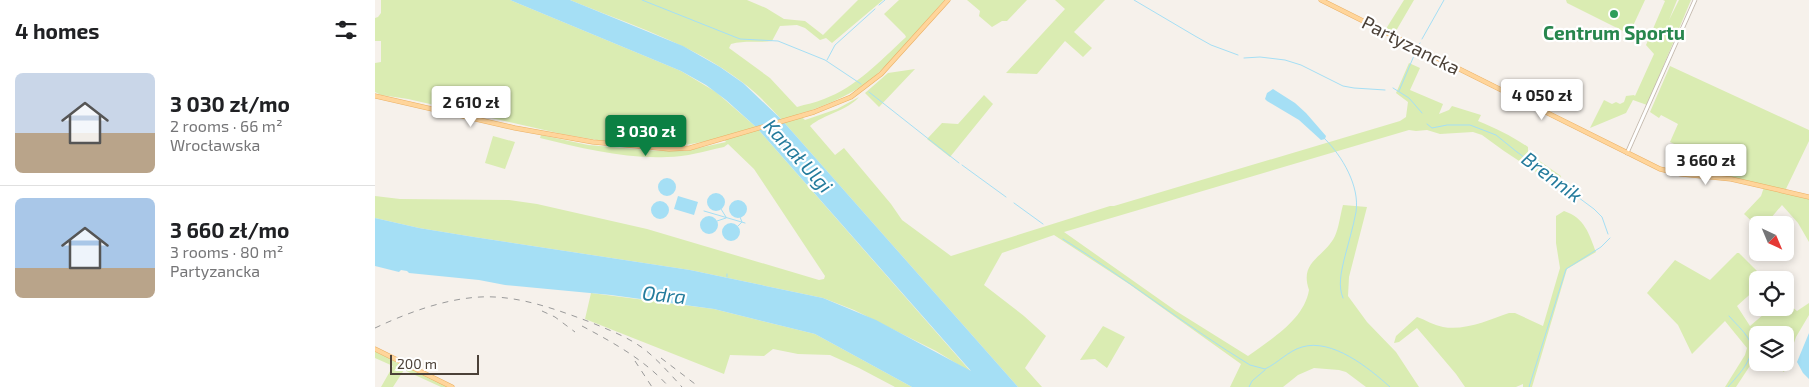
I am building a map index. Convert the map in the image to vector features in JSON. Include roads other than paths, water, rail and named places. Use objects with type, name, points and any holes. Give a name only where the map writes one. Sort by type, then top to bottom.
[{"type":"main road","points":[[376,95],[522,129],[608,144],[669,149],[690,148],[801,117],[838,103],[861,90],[874,80],[948,0]]},
{"type":"main road","name":"Partyzancka","points":[[1321,0],[1655,167],[1670,172],[1731,179],[1809,197]]},
{"type":"main road","points":[[375,349],[452,387]]},
{"type":"street","points":[[1627,153],[1695,0]]},
{"type":"water","points":[[510,0],[570,0],[683,46],[720,67],[743,83],[781,119],[1018,387],[912,387],[815,334],[714,309],[611,295],[505,285],[479,280],[409,273],[401,270],[399,272],[375,266],[375,218],[419,228],[690,270],[823,298],[876,320],[971,371],[756,127],[726,100],[706,85],[681,71]]},
{"type":"water","points":[[1273,89],[1295,103],[1306,113],[1326,136],[1325,139],[1321,140],[1299,120],[1267,101],[1265,99],[1267,93]]},
{"type":"water","points":[[667,178],[673,181],[676,187],[673,193],[667,196],[661,193],[658,187],[661,181]]},
{"type":"water","points":[[716,193],[722,196],[725,202],[722,208],[716,211],[710,208],[707,202],[710,196]]},
{"type":"water","points":[[678,196],[698,202],[694,215],[674,209]]},
{"type":"water","points":[[738,200],[744,203],[747,209],[744,215],[738,218],[732,215],[729,209],[732,203]]},
{"type":"water","points":[[660,201],[666,204],[669,210],[666,216],[660,219],[654,216],[651,210],[654,204]]},
{"type":"water","points":[[709,216],[715,219],[718,225],[715,231],[709,234],[703,231],[700,225],[703,219]]},
{"type":"water","points":[[731,223],[737,226],[740,232],[737,238],[731,241],[725,238],[722,232],[725,226]]},
{"type":"water","points":[[1809,333],[1809,379],[1797,362]]},
{"type":"waterway","points":[[642,0],[740,39],[778,41],[825,60],[861,84]]},
{"type":"waterway","name":"Brennik","points":[[879,5],[885,0]]},
{"type":"waterway","name":"Brennik","points":[[1134,0],[1211,45],[1238,55]]},
{"type":"waterway","points":[[1422,39],[1444,0]]},
{"type":"waterway","name":"Brennik","points":[[827,60],[835,45],[875,9]]},
{"type":"waterway","points":[[1399,91],[1416,51]]},
{"type":"waterway","name":"Brennik","points":[[1244,58],[1260,57],[1285,60],[1301,65],[1343,86],[1385,90]]},
{"type":"waterway","name":"Brennik","points":[[1393,88],[1409,98],[1422,113]]},
{"type":"waterway","points":[[869,92],[959,163]]},
{"type":"waterway","name":"Brennik","points":[[1427,124],[1432,128],[1447,125],[1470,125],[1496,135],[1594,209],[1602,217],[1608,234]]},
{"type":"waterway","points":[[1325,139],[1338,154],[1348,172],[1357,202],[1341,275],[1340,284],[1343,298]]},
{"type":"waterway","points":[[962,165],[1006,197]]},
{"type":"waterway","points":[[1014,203],[1043,224]]},
{"type":"waterway","points":[[721,209],[726,217]]},
{"type":"waterway","points":[[704,211],[745,223]]},
{"type":"waterway","points":[[738,226],[742,222],[740,217]]},
{"type":"waterway","points":[[717,221],[726,218]]},
{"type":"waterway","name":"Brennik","points":[[1529,387],[1566,269],[1601,247],[1610,238]]},
{"type":"waterway","points":[[1063,239],[1250,365],[1265,369],[1297,349],[1314,345],[1349,356],[1372,371],[1390,387]]},
{"type":"waterway","points":[[1728,387],[1746,364],[1751,351],[1751,344],[1748,338],[1729,316]]},
{"type":"waterway","points":[[1249,387],[1252,381],[1265,370]]},
{"type":"railway","points":[[375,328],[413,312],[439,304],[466,298],[508,298],[550,308],[577,317],[631,341],[644,349],[664,367],[682,387]]},
{"type":"railway","points":[[542,311],[555,317],[575,332]]},
{"type":"railway","points":[[582,326],[639,360],[669,387]]},
{"type":"railway","points":[[661,358],[699,387]]},
{"type":"railway","points":[[635,361],[652,387]]},
{"type":"place","name":"Centrum Sportu","points":[[1614,14]]},
{"type":"water label","name":"Kanał Ulgi","points":[[798,156]]},
{"type":"water label","name":"Odra","points":[[664,295]]}]
